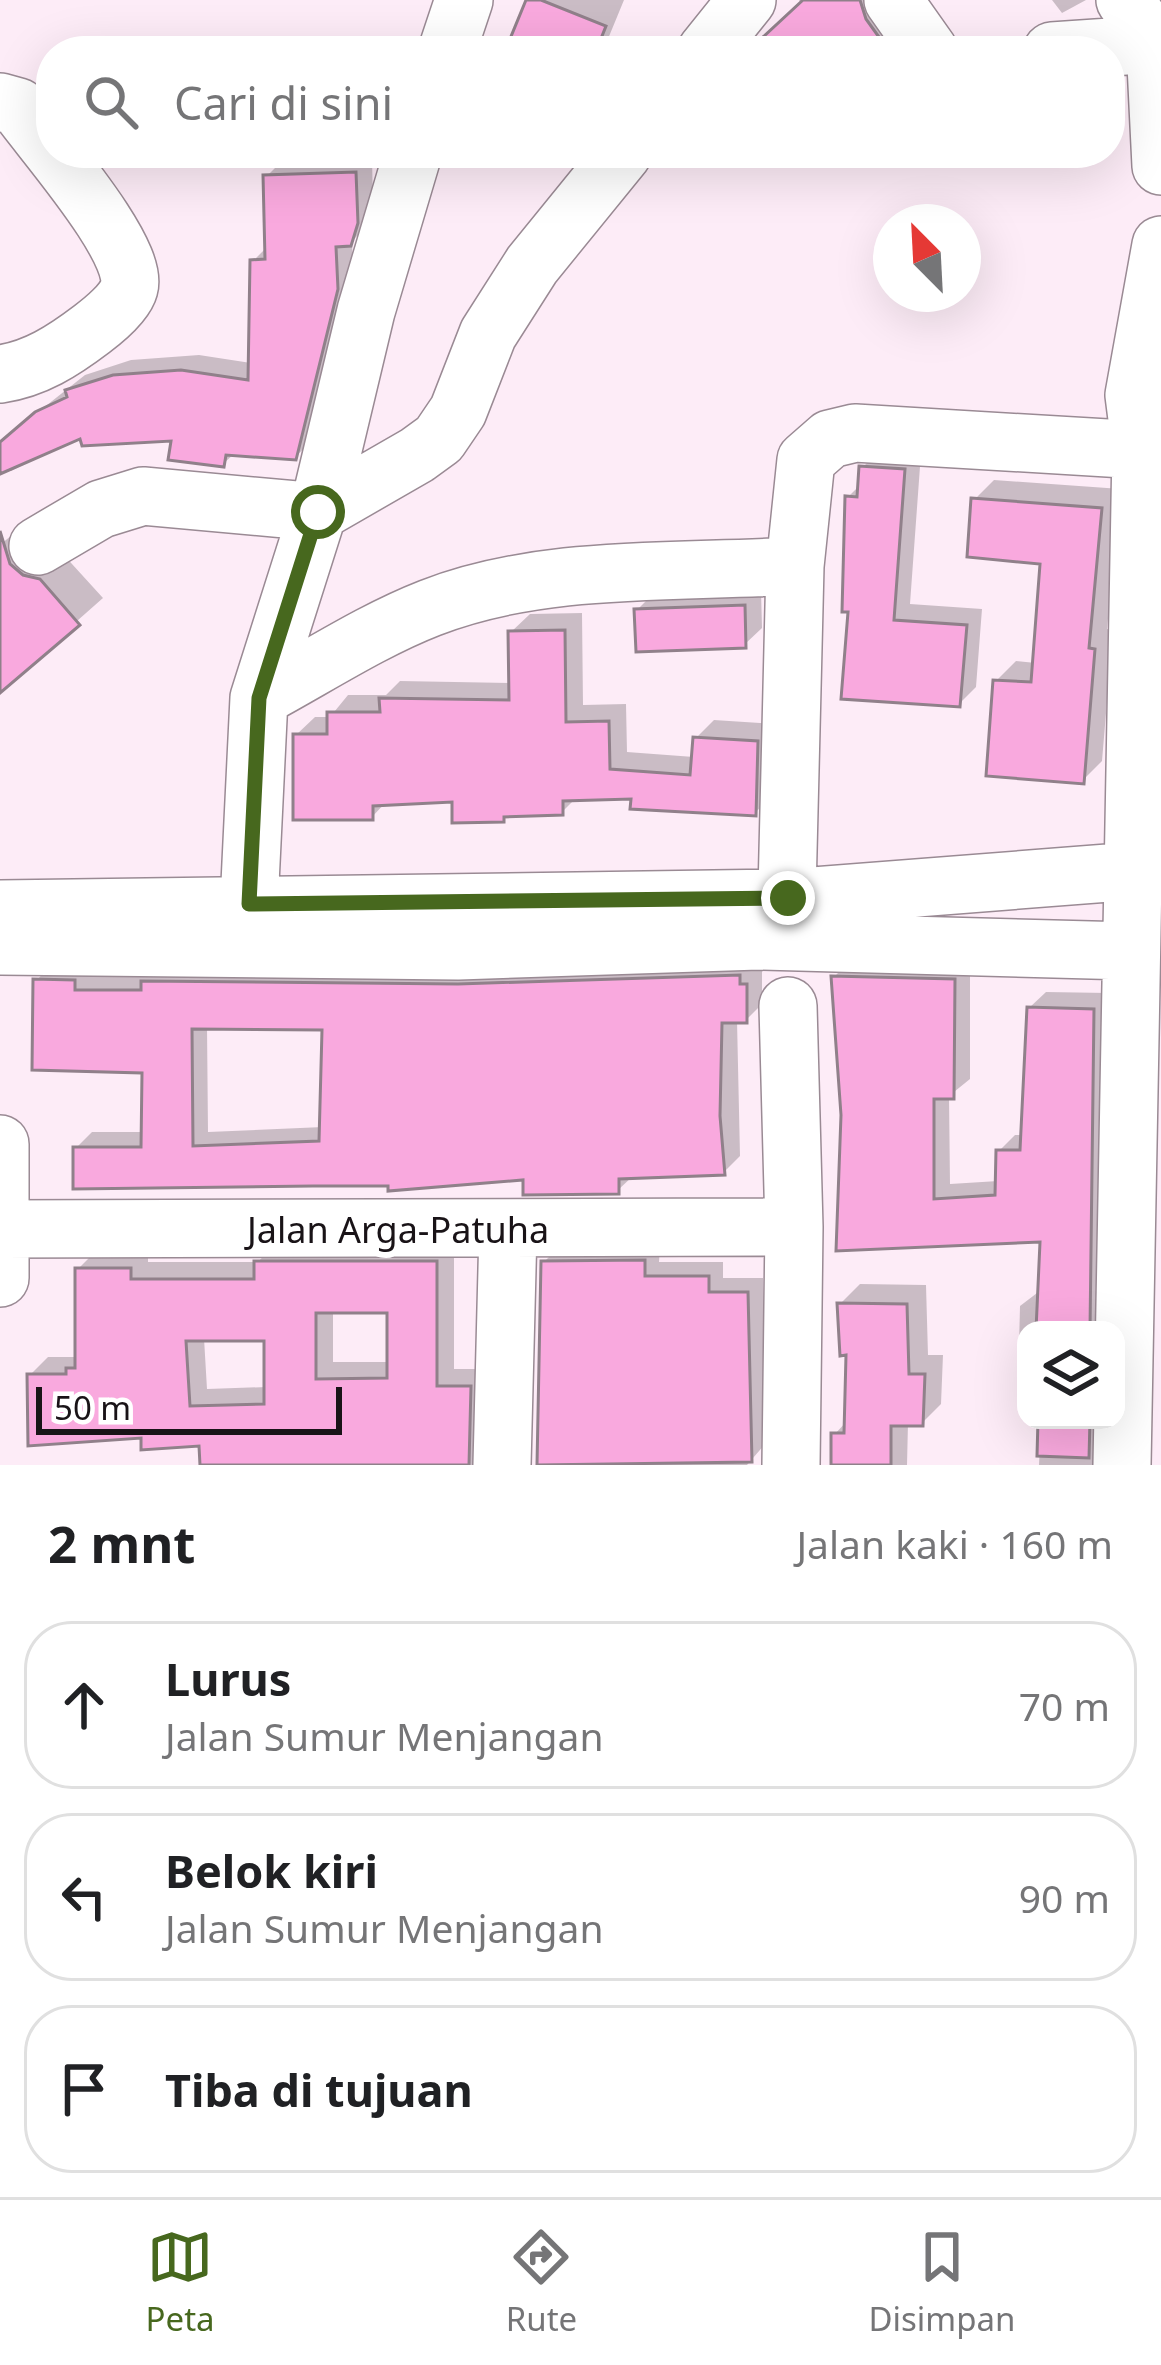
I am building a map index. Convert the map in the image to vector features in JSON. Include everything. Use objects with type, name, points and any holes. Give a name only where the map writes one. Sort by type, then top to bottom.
[{"type":"street","points":[[452,36],[464,0]]},
{"type":"street","points":[[718,36],[747,0]]},
{"type":"street","points":[[893,0],[918,36]]},
{"type":"street","points":[[1098,36],[1140,22],[1161,166]]},
{"type":"street","points":[[0,102],[18,107],[36,131]]},
{"type":"street","points":[[0,374],[28,370],[89,332],[129,291],[130,274],[118,242],[63,168]]},
{"type":"street","points":[[252,927],[259,698],[318,512],[366,311],[409,168]]},
{"type":"street","points":[[38,546],[101,509],[143,496],[318,512],[439,439],[458,411],[488,334],[532,265],[610,168]]},
{"type":"street","points":[[1122,1465],[1141,450],[1134,394],[1161,245]]},
{"type":"street","points":[[787,920],[795,566],[806,460],[830,439],[855,433],[1141,450]]},
{"type":"street","points":[[259,698],[430,608],[483,593],[528,583],[795,566]]},
{"type":"street","points":[[787,920],[1134,871]]},
{"type":"street","points":[[0,909],[252,927]]},
{"type":"street","points":[[0,946],[252,927],[787,920],[1129,951]]},
{"type":"street","points":[[788,1006],[794,1227],[791,1465]]},
{"type":"street","points":[[0,1144],[0,1278]]},
{"type":"street","name":"Jalan Arga-Patuha","points":[[1,1229],[794,1227]]},
{"type":"street","points":[[502,1465],[508,1230]]},
{"type":"building","points":[[526,0],[541,0],[606,26],[602,36],[511,36]]},
{"type":"building","points":[[803,0],[860,0],[878,36],[764,36]]},
{"type":"building","points":[[356,172],[358,223],[351,246],[336,247],[338,289],[296,460],[226,455],[224,467],[168,460],[171,441],[82,446],[80,439],[0,474],[0,442],[35,412],[67,397],[65,390],[113,375],[181,370],[248,380],[250,260],[265,259],[263,175]]},
{"type":"building","points":[[859,466],[905,469],[894,620],[967,625],[960,707],[841,699],[848,612],[842,612],[845,496],[857,497]]},
{"type":"building","points":[[971,498],[1102,508],[1089,648],[1095,649],[1084,784],[986,776],[993,680],[1031,682],[1040,564],[967,557]]},
{"type":"building","points":[[0,531],[10,564],[23,575],[40,579],[80,625],[0,693]]},
{"type":"building","points":[[745,605],[746,648],[636,652],[634,609]]},
{"type":"building","points":[[565,630],[566,722],[609,721],[610,769],[690,775],[693,737],[758,741],[756,816],[630,809],[631,799],[563,801],[563,815],[504,817],[504,822],[452,823],[452,802],[373,806],[373,820],[293,820],[293,734],[327,734],[327,712],[380,712],[379,698],[509,700],[508,631]]},
{"type":"building","points":[[740,975],[740,984],[747,984],[747,1023],[722,1023],[720,1116],[725,1175],[619,1179],[619,1194],[523,1195],[523,1180],[388,1191],[388,1186],[73,1189],[73,1147],[141,1147],[142,1073],[32,1070],[33,979],[75,980],[75,990],[141,990],[141,981],[458,984]],"holes":[[[192,1029],[322,1030],[319,1141],[193,1146]]]},
{"type":"building","points":[[831,976],[955,979],[954,1099],[934,1099],[934,1199],[995,1195],[996,1150],[1020,1150],[1027,1007],[1094,1009],[1090,1321],[1036,1321],[1040,1242],[836,1251],[841,1115]]},
{"type":"building","points":[[645,1260],[645,1276],[709,1276],[709,1292],[748,1292],[752,1462],[537,1465],[541,1261]]},
{"type":"building","points":[[254,1261],[437,1261],[437,1386],[471,1386],[469,1465],[200,1465],[199,1446],[141,1450],[141,1438],[28,1446],[27,1374],[66,1374],[66,1368],[75,1368],[75,1268],[131,1268],[131,1279],[254,1279]],"holes":[[[316,1313],[387,1313],[387,1378],[316,1379]],[[186,1341],[264,1341],[264,1404],[190,1406]]]},
{"type":"building","points":[[837,1303],[907,1304],[909,1374],[925,1374],[923,1426],[891,1426],[891,1465],[831,1465],[831,1433],[844,1433],[846,1355],[840,1356]]},
{"type":"building","points":[[1038,1429],[1090,1429],[1089,1458],[1037,1456]]},
{"type":"route","points":[[318,512],[259,698],[249,904],[788,898]]}]
